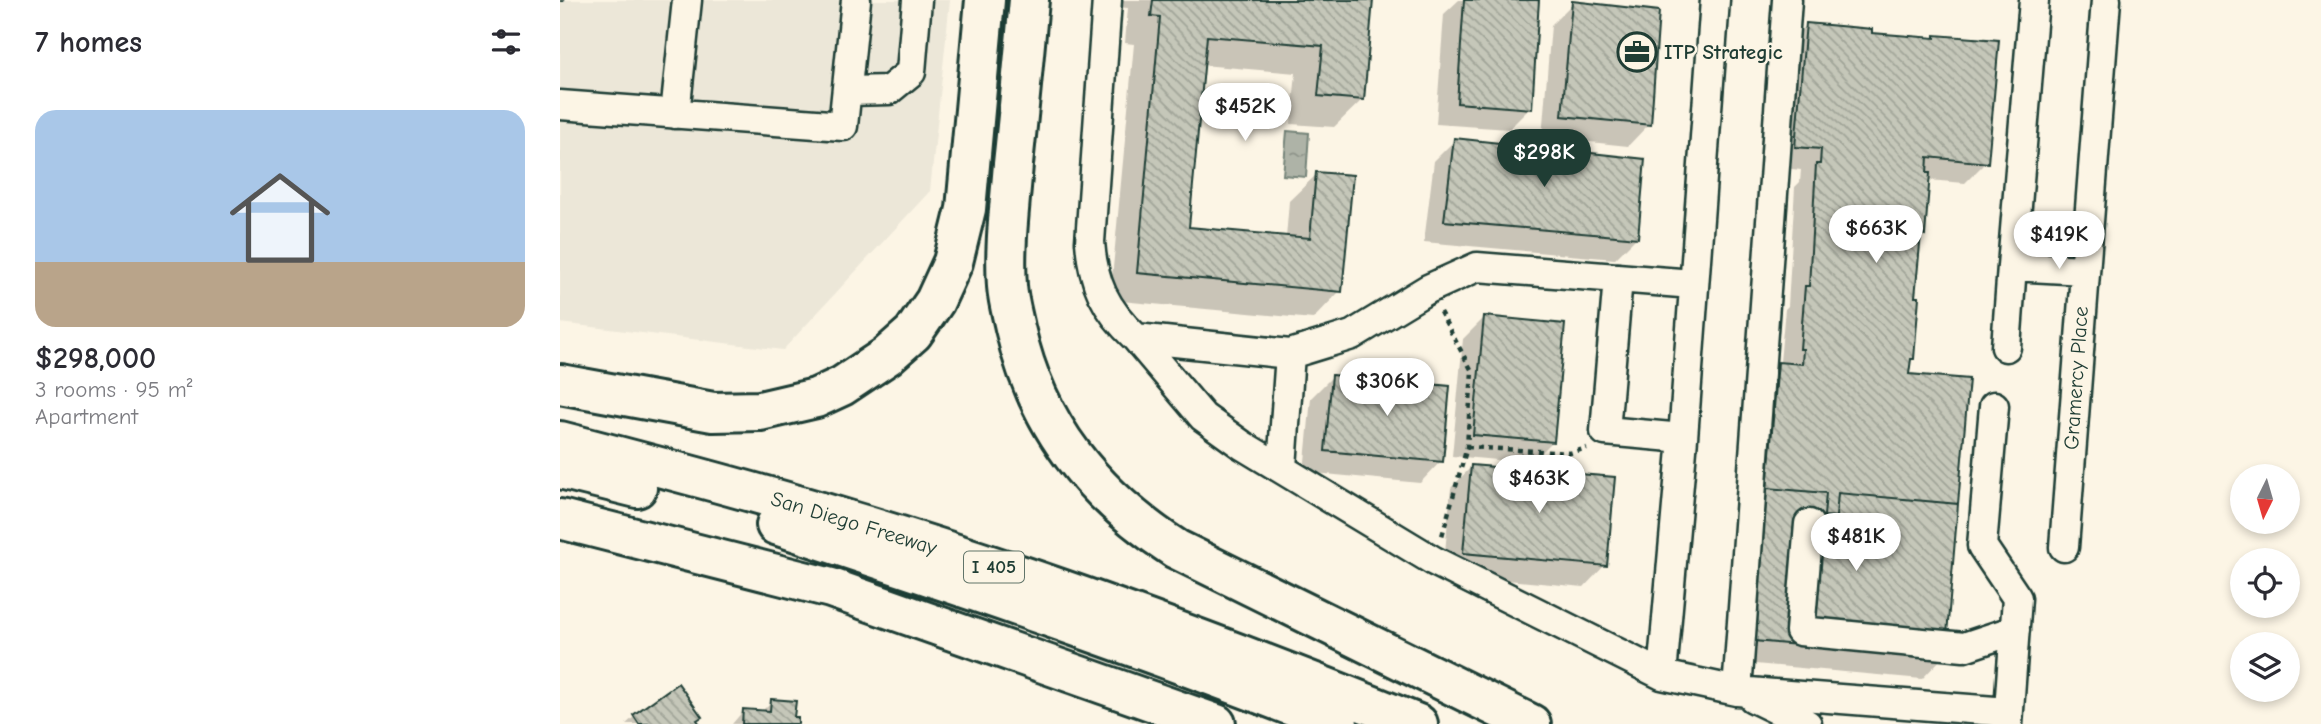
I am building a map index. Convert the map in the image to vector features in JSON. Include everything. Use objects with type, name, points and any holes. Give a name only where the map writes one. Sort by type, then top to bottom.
[{"type":"highway","points":[[560,383],[713,412],[760,411],[816,398],[864,373],[887,356],[912,333],[934,301],[953,262],[966,209],[985,0]]},
{"type":"highway","points":[[1029,0],[1007,230],[1007,287],[1030,380],[1048,420],[1080,467],[1144,528],[1176,549],[1531,724]]},
{"type":"highway","name":"San Diego Freeway","points":[[560,440],[757,493],[1006,571],[1231,650],[1418,724]]},
{"type":"highway","points":[[560,468],[767,522],[1150,652],[1338,724]]},
{"type":"highway","points":[[560,491],[778,550],[831,588]]},
{"type":"highway","points":[[560,519],[831,588],[1216,724]]},
{"type":"street","points":[[675,114],[687,0]]},
{"type":"street","points":[[560,105],[843,126],[856,0]]},
{"type":"street","points":[[848,91],[889,90],[911,72],[918,0]]},
{"type":"street","points":[[1107,0],[1090,242],[1092,270],[1101,294],[1113,313],[1203,417],[1242,445],[1434,561],[1662,675],[1737,691],[2008,718],[2017,598],[1982,546],[1994,406]]},
{"type":"street","points":[[1662,675],[1683,438],[1715,0]]},
{"type":"street","points":[[1737,691],[1787,0]]},
{"type":"street","points":[[2006,347],[2034,0]]},
{"type":"street","name":"Gramercy Place","points":[[2064,547],[2106,0]]},
{"type":"street","points":[[2012,266],[2084,270]]},
{"type":"street","points":[[1136,338],[1290,354],[1352,335],[1428,289],[1477,267],[1693,284]]},
{"type":"street","points":[[1618,278],[1605,431],[1683,438]]},
{"type":"street","points":[[1282,467],[1290,354]]},
{"type":"street","points":[[1809,524],[1800,631],[1964,647],[2015,630]]},
{"type":"street","points":[[1737,691],[1807,724]]},
{"type":"path","points":[[1428,289],[1472,371],[1467,447],[1434,561]]},
{"type":"path","points":[[1467,447],[1570,453],[1590,446],[1605,431]]},
{"type":"shaded area","points":[[560,0],[950,0],[930,191],[783,350],[560,323]]},
{"type":"water","points":[[1287,131],[1309,133],[1306,177],[1283,175]]},
{"type":"building","points":[[1153,0],[1373,0],[1364,100],[1318,96],[1323,46],[1207,36],[1189,227],[1310,238],[1316,172],[1353,175],[1342,292],[1137,273],[1160,17],[1151,16]]},
{"type":"building","points":[[1464,0],[1539,0],[1532,109],[1457,103]]},
{"type":"building","points":[[1572,1],[1659,11],[1651,125],[1562,116]]},
{"type":"building","points":[[1806,23],[1872,29],[1872,33],[1999,40],[1988,163],[1928,157],[1927,173],[1930,173],[1925,235],[1921,234],[1915,297],[1919,297],[1914,359],[1911,359],[1909,374],[1969,379],[1958,504],[1838,493],[1836,517],[1824,516],[1826,493],[1767,488],[1778,362],[1802,364],[1803,349],[1800,349],[1805,286],[1809,286],[1816,164],[1820,164],[1821,149],[1795,147]]},
{"type":"building","points":[[1454,138],[1645,159],[1638,238],[1444,221]]},
{"type":"building","points":[[1484,316],[1565,324],[1554,442],[1473,435]]},
{"type":"building","points":[[1332,375],[1450,386],[1443,462],[1325,451]]},
{"type":"building","points":[[1471,465],[1615,477],[1607,566],[1463,553]]},
{"type":"building","points":[[1767,488],[1826,493],[1824,516],[1836,517],[1838,493],[1958,504],[1945,658],[1754,641]]},
{"type":"building","points":[[678,683],[702,717],[697,720],[700,724],[639,724],[633,715]]},
{"type":"building","points":[[771,699],[796,701],[794,717],[798,717],[798,724],[742,724],[743,709],[770,711]]},
{"type":"place","name":"ITP Strategic","points":[[1637,52]]}]
